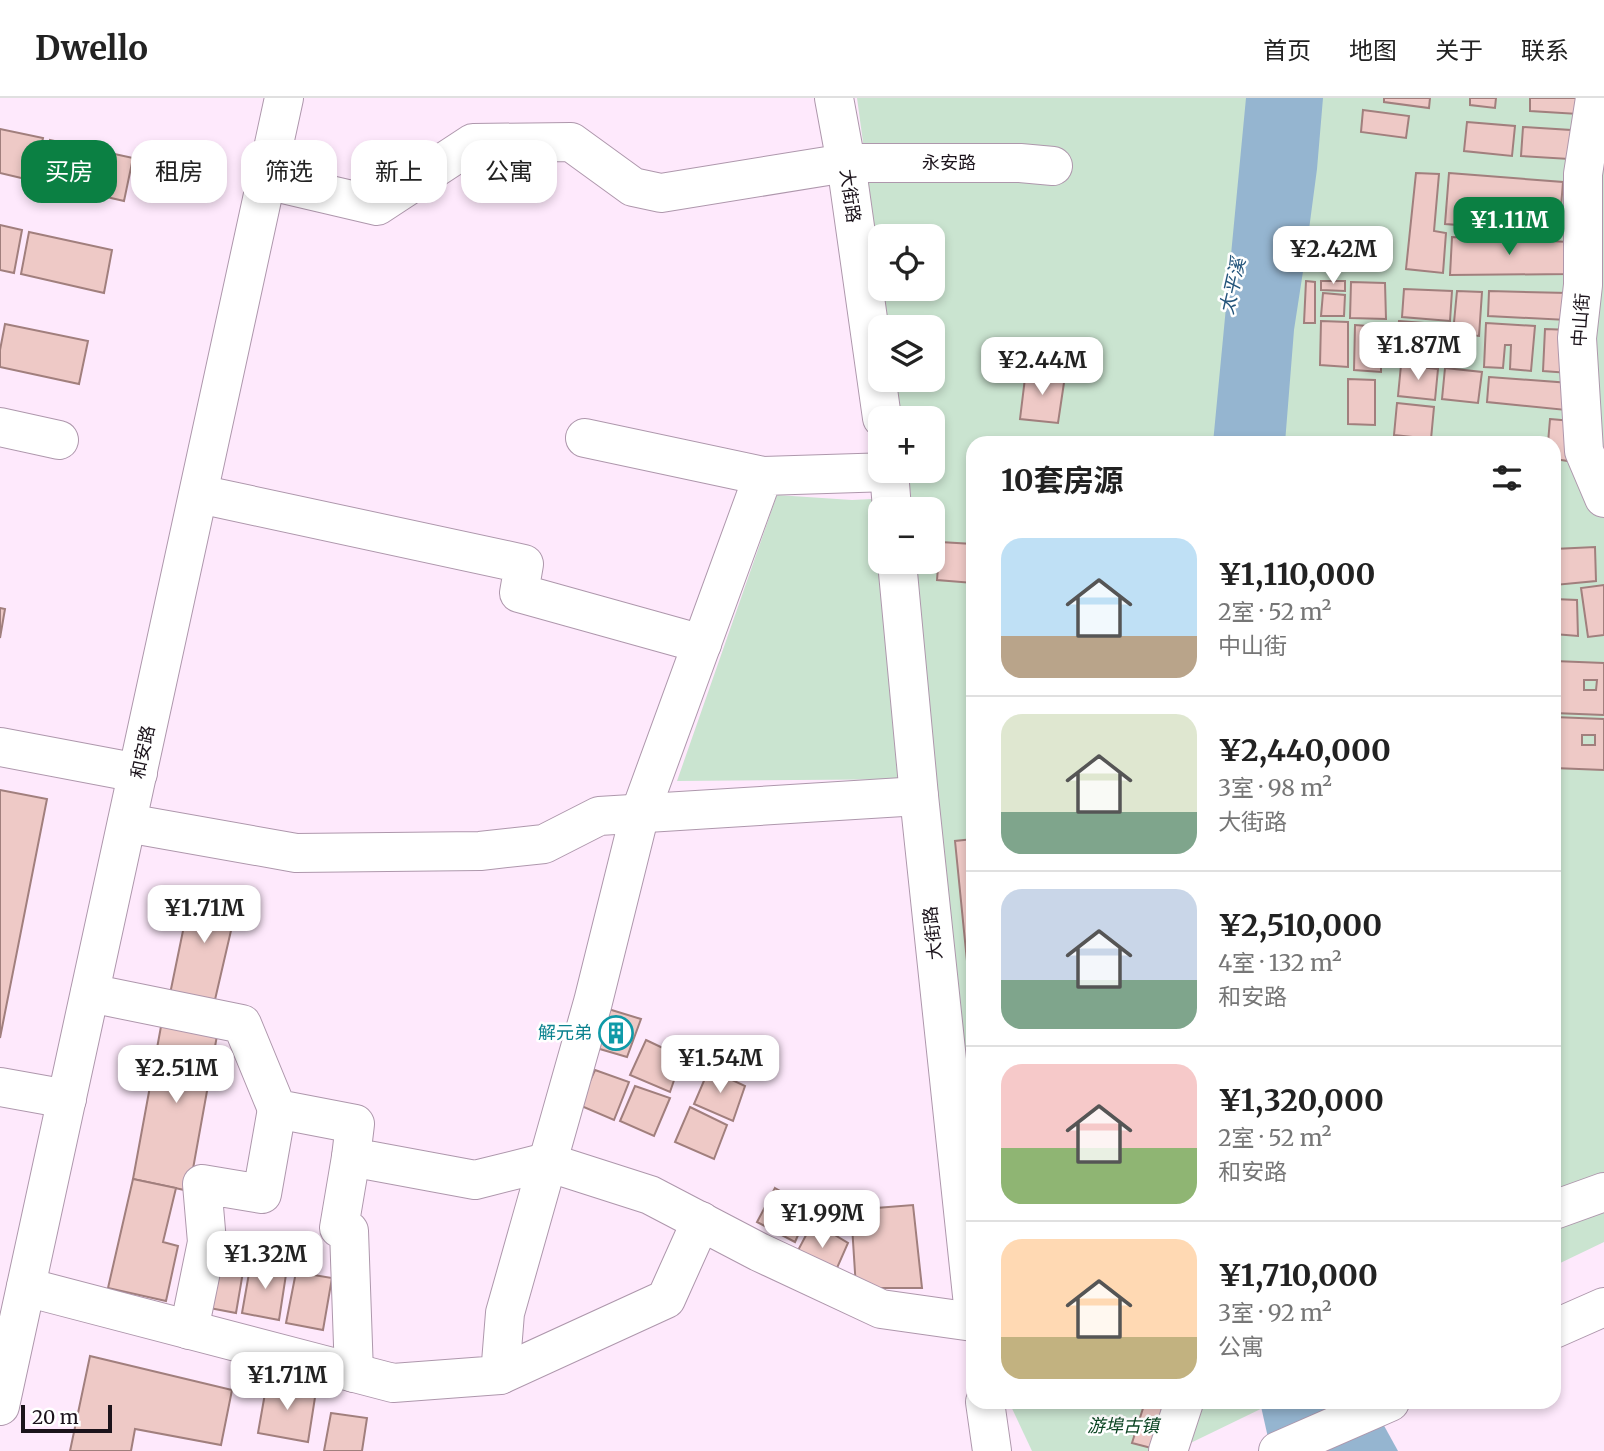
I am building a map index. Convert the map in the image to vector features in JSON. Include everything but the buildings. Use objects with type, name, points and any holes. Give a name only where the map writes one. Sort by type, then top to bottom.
[{"type":"street","name":"和安路","points":[[275,140],[284,98]]},
{"type":"street","name":"大街路","points":[[834,98],[846,163],[880,406]]},
{"type":"street","name":"中山街","points":[[1595,98],[1583,174],[1583,285],[1577,338],[1584,451],[1604,498]]},
{"type":"street","name":"永安路","points":[[337,197],[377,206],[473,143],[571,142],[633,187],[661,193],[846,163],[1020,163],[1053,166]]},
{"type":"street","name":"和安路","points":[[0,1406],[261,203]]},
{"type":"street","points":[[0,427],[59,440]]},
{"type":"street","points":[[585,438],[763,476],[890,484]]},
{"type":"street","points":[[500,1375],[505,1313],[593,1002],[640,813],[763,476]]},
{"type":"street","points":[[199,494],[524,564],[519,593],[702,644]]},
{"type":"street","name":"大街路","points":[[898,574],[966,1239]]},
{"type":"street","points":[[0,747],[138,774]]},
{"type":"street","points":[[127,823],[296,853],[480,850],[544,844],[599,817],[919,796]]},
{"type":"street","points":[[90,993],[242,1024],[277,1109],[262,1194],[202,1184],[207,1242],[189,1330]]},
{"type":"street","points":[[0,1087],[67,1099]]},
{"type":"street","points":[[277,1109],[355,1124],[339,1228],[349,1231],[354,1373]]},
{"type":"street","points":[[351,1157],[475,1180],[547,1162],[650,1195],[759,1252],[881,1309],[966,1321]]},
{"type":"street","points":[[1561,1207],[1604,1192]]},
{"type":"street","points":[[26,1287],[393,1383],[500,1375],[666,1298],[701,1222]]},
{"type":"street","points":[[1561,1326],[1604,1307]]},
{"type":"street","points":[[986,1409],[992,1451]]},
{"type":"street","points":[[1168,1451],[1182,1409]]},
{"type":"street","points":[[1278,1451],[1373,1409]]},
{"type":"green space","points":[[857,98],[1604,98],[1604,1242],[1561,1263],[1561,436],[966,436],[966,1059],[932,779],[677,781],[777,495],[868,499],[868,574],[945,574],[945,497],[911,497],[909,483],[945,483],[945,406],[899,406],[898,392],[945,392],[945,315],[886,315],[885,301],[945,301],[945,224],[874,224]]},
{"type":"green space","name":"游埠古镇","points":[[1012,1409],[1261,1409],[1174,1451],[1032,1451]]},
{"type":"water","name":"太平溪","points":[[1246,98],[1323,98],[1317,169],[1294,330],[1286,436],[1214,436]]},
{"type":"water","points":[[1262,1409],[1375,1409],[1398,1451],[1271,1451]]},
{"type":"place","name":"解元弟","points":[[616,1033]]}]
